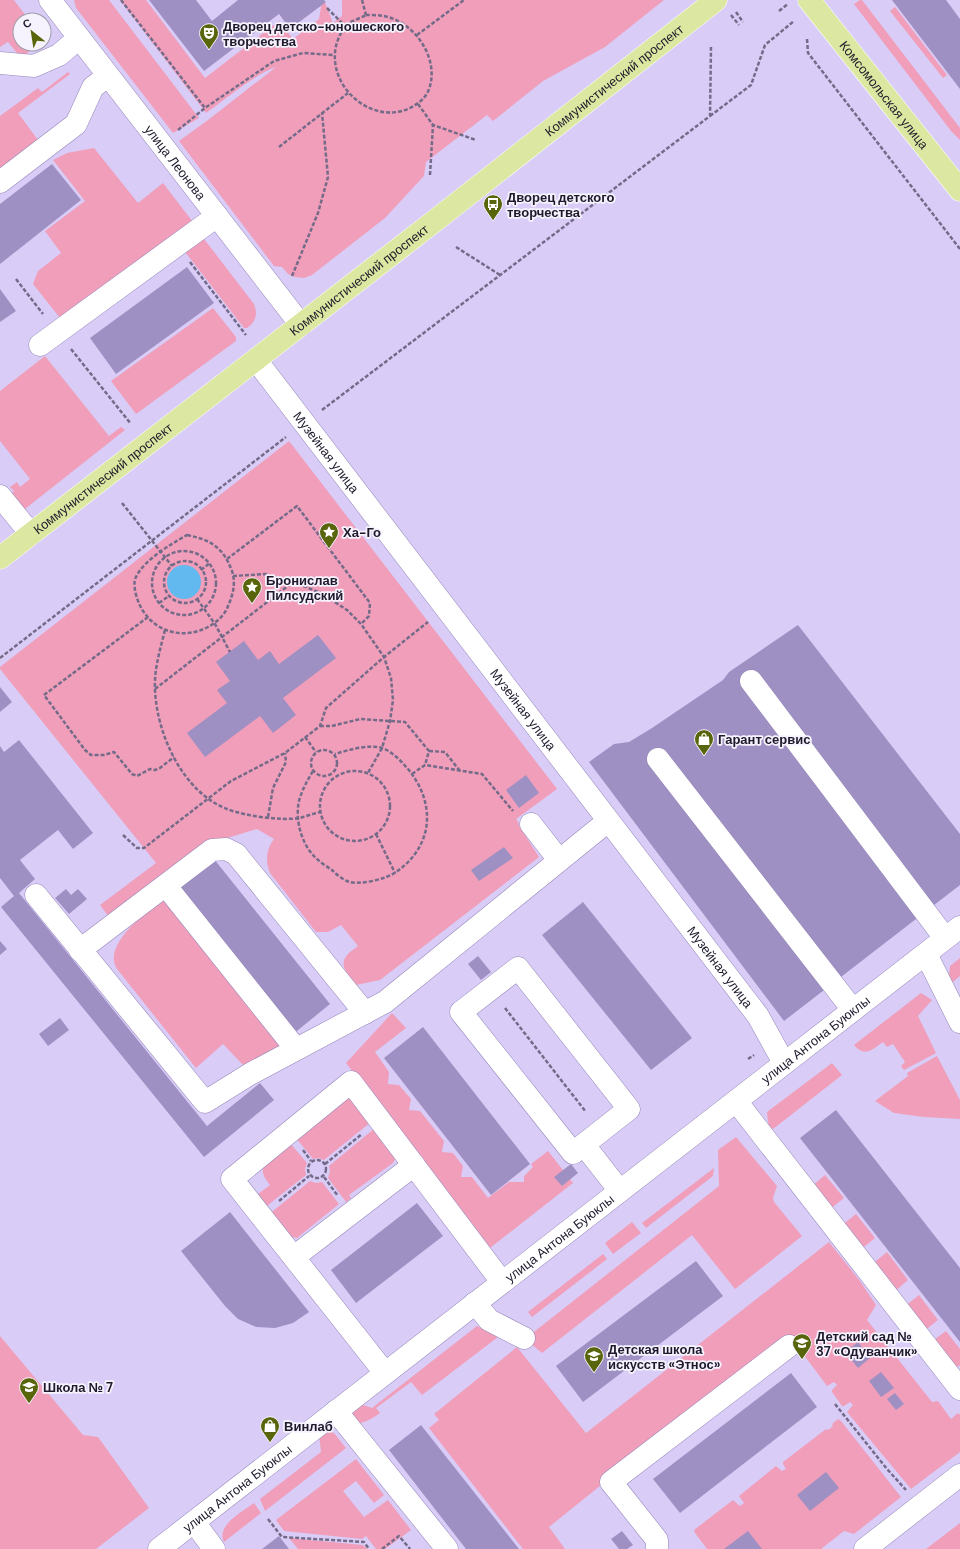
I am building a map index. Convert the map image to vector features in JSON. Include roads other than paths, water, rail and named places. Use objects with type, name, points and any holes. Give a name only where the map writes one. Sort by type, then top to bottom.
[{"type":"main road","name":"Коммунистический проспект","points":[[0,558],[301,325],[716,0]]},
{"type":"main road","name":"Комсомольская улица","points":[[808,0],[958,182]]},
{"type":"street","name":"улица Леонова","points":[[50,0],[301,325]]},
{"type":"street","points":[[0,63],[34,66],[59,55],[79,38]]},
{"type":"street","points":[[0,182],[76,124],[93,87],[108,76]]},
{"type":"street","points":[[40,345],[217,216]]},
{"type":"street","name":"Музейная улица","points":[[256,360],[758,1016],[784,1063]]},
{"type":"street","points":[[0,496],[30,534]]},
{"type":"street","points":[[751,681],[953,933]]},
{"type":"street","points":[[658,758],[853,1010]]},
{"type":"street","points":[[36,895],[204,1102],[250,1074],[385,1002],[608,821]]},
{"type":"street","points":[[531,824],[559,860]]},
{"type":"street","points":[[80,950],[212,850],[226,849],[236,854],[365,1013]]},
{"type":"street","points":[[166,886],[296,1050]]},
{"type":"street","name":"улица Антона Буюклы","points":[[159,1549],[953,933]]},
{"type":"street","points":[[926,954],[953,992],[960,1022]]},
{"type":"street","points":[[518,968],[629,1108],[584,1145],[573,1153],[461,1012],[518,968]]},
{"type":"street","points":[[385,1373],[232,1179],[351,1082],[502,1282]]},
{"type":"street","points":[[736,1101],[960,1389]]},
{"type":"street","points":[[584,1145],[620,1191]]},
{"type":"street","points":[[294,1257],[414,1165]]},
{"type":"street","points":[[475,1303],[489,1320],[524,1338]]},
{"type":"street","points":[[657,1549],[657,1540],[611,1482],[789,1346]]},
{"type":"street","points":[[336,1411],[447,1549]]},
{"type":"street","points":[[865,1549],[960,1474]]},
{"type":"street","points":[[194,1522],[214,1549]]},
{"type":"water","points":[[181,565],[187,565],[191,566],[198,572],[201,582],[200,589],[194,596],[187,599],[181,599],[177,598],[170,592],[167,585],[167,579],[168,575],[174,568]]},
{"type":"place","name":"Дворец детско-юношеского творчества","points":[[209,50]]},
{"type":"place","name":"Дворец детского творчества","points":[[493,221]]},
{"type":"place","name":"Ха-Го","points":[[329,549]]},
{"type":"place","name":"Бронислав Пилсудский","points":[[252,604]]},
{"type":"place","name":"Гарант сервис","points":[[704,756]]},
{"type":"place","name":"Детский сад № 37 «Одуванчик»","points":[[802,1360]]},
{"type":"place","name":"Детская школа искусств «Этнос»","points":[[594,1373]]},
{"type":"place","name":"Школа № 7","points":[[29,1404]]},
{"type":"place","name":"Винлаб","points":[[270,1443]]}]
